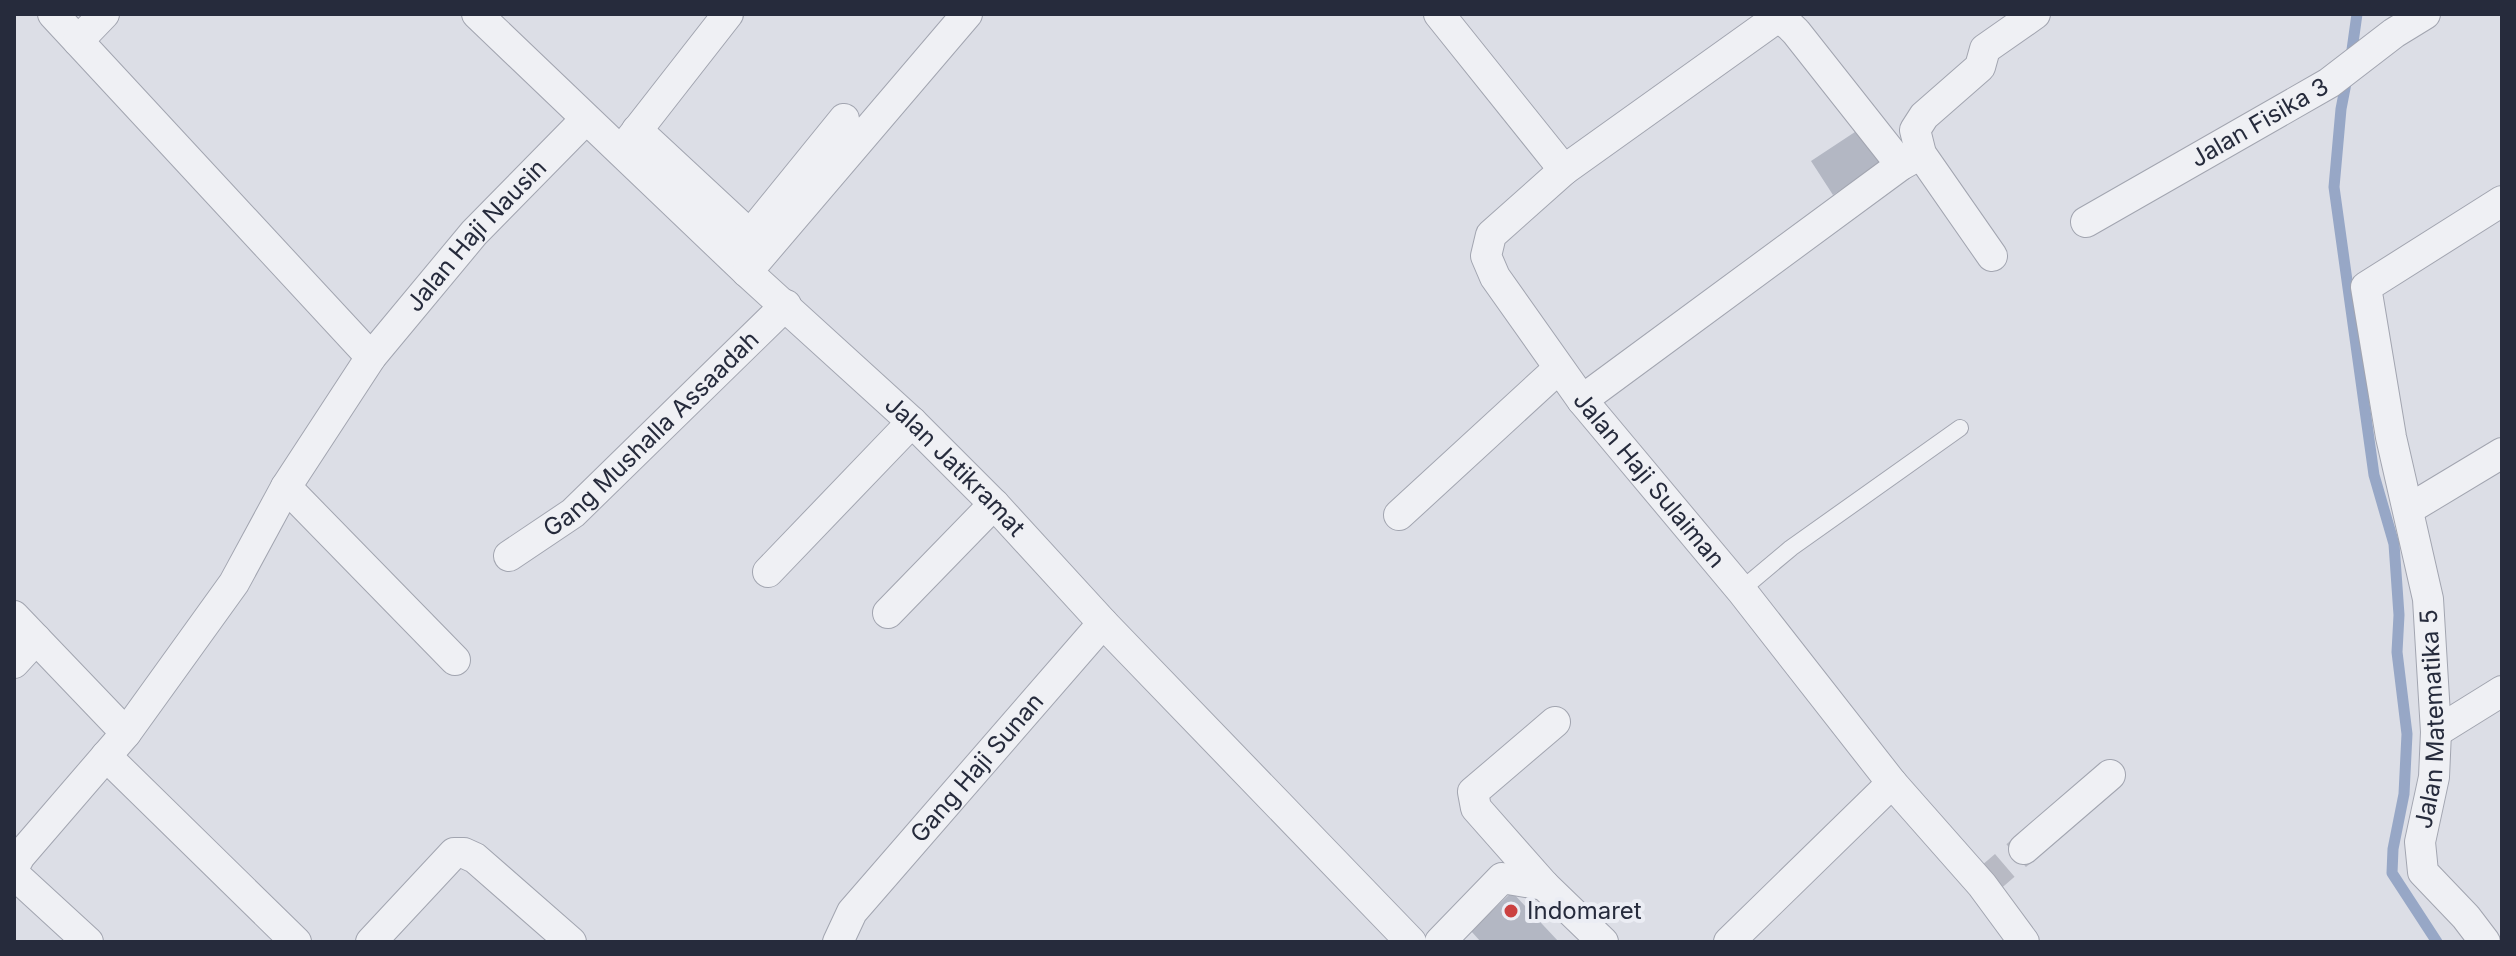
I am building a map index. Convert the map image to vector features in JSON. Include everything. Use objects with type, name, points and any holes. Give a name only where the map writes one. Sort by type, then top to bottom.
[{"type":"street","points":[[53,14],[371,357]]},
{"type":"street","points":[[78,41],[104,14]]},
{"type":"street","points":[[629,140],[728,14]]},
{"type":"street","points":[[743,254],[967,14]]},
{"type":"street","points":[[1439,14],[1564,170]]},
{"type":"street","points":[[1582,400],[1911,159],[1915,130],[1924,116],[1980,67],[1985,49],[2035,14]]},
{"type":"street","name":"Jalan Fisika 3","points":[[2086,222],[2329,83],[2394,33],[2425,14]]},
{"type":"street","name":"Jalan Jatikramat","points":[[482,16],[586,119],[629,140],[743,254],[786,305],[912,422],[1411,942]]},
{"type":"street","name":"Jalan Haji Sulaiman","points":[[1911,159],[1796,32],[1785,21],[1779,20],[1771,22],[1564,170],[1491,235],[1486,256],[1495,277],[1582,400],[1741,590],[1892,783],[1982,885],[2024,942]]},
{"type":"street","name":"Jalan Haji Nausin","points":[[88,942],[15,875],[15,865],[20,856],[126,733],[234,583],[286,487],[371,357],[474,233],[586,119]]},
{"type":"street","points":[[743,254],[844,119]]},
{"type":"street","points":[[1911,159],[1992,256]]},
{"type":"street","name":"Jalan Matematika 5","points":[[2485,942],[2423,872],[2420,842],[2434,777],[2436,732],[2428,599],[2391,437],[2366,287],[2502,201]]},
{"type":"street","name":"Gang Mushalla Assaadah","points":[[509,556],[573,513],[786,305]]},
{"type":"street","points":[[1399,515],[1558,369]]},
{"type":"street","points":[[768,572],[912,422]]},
{"type":"street","points":[[2409,509],[2502,453]]},
{"type":"street","points":[[286,487],[455,660]]},
{"type":"street","points":[[888,613],[994,504]]},
{"type":"street","points":[[14,616],[126,733]]},
{"type":"street","name":"Gang Haji Sunan","points":[[838,942],[852,912],[1103,623]]},
{"type":"street","points":[[14,663],[36,639]]},
{"type":"street","points":[[2436,732],[2502,691]]},
{"type":"street","points":[[1555,722],[1473,792],[1476,808],[1544,885],[1603,942]]},
{"type":"street","points":[[106,756],[296,942]]},
{"type":"street","points":[[2024,849],[2110,775]]},
{"type":"street","points":[[1729,942],[1892,783]]},
{"type":"street","points":[[371,942],[454,853],[475,858],[571,942]]},
{"type":"street","points":[[1440,942],[1502,878],[1544,885]]},
{"type":"street","points":[[2485,942],[2502,931]]},
{"type":"lane","points":[[1741,590],[1791,548],[1960,428]]},
{"type":"building","points":[[1858,130],[1881,163],[1833,195],[1811,161]]},
{"type":"building","name":"Indomaret","points":[[1512,892],[1559,942],[1481,942],[1471,931]]},
{"type":"waterway","points":[[2351,57],[2357,14]]},
{"type":"waterway","points":[[2347,78],[2334,187],[2374,475],[2394,544],[2399,615],[2397,652],[2407,734],[2404,794],[2393,849],[2392,873],[2437,942]]},
{"type":"tunnel","points":[[1982,885],[2024,849]]},
{"type":"place","name":"Indomaret","points":[[1511,911]]}]
